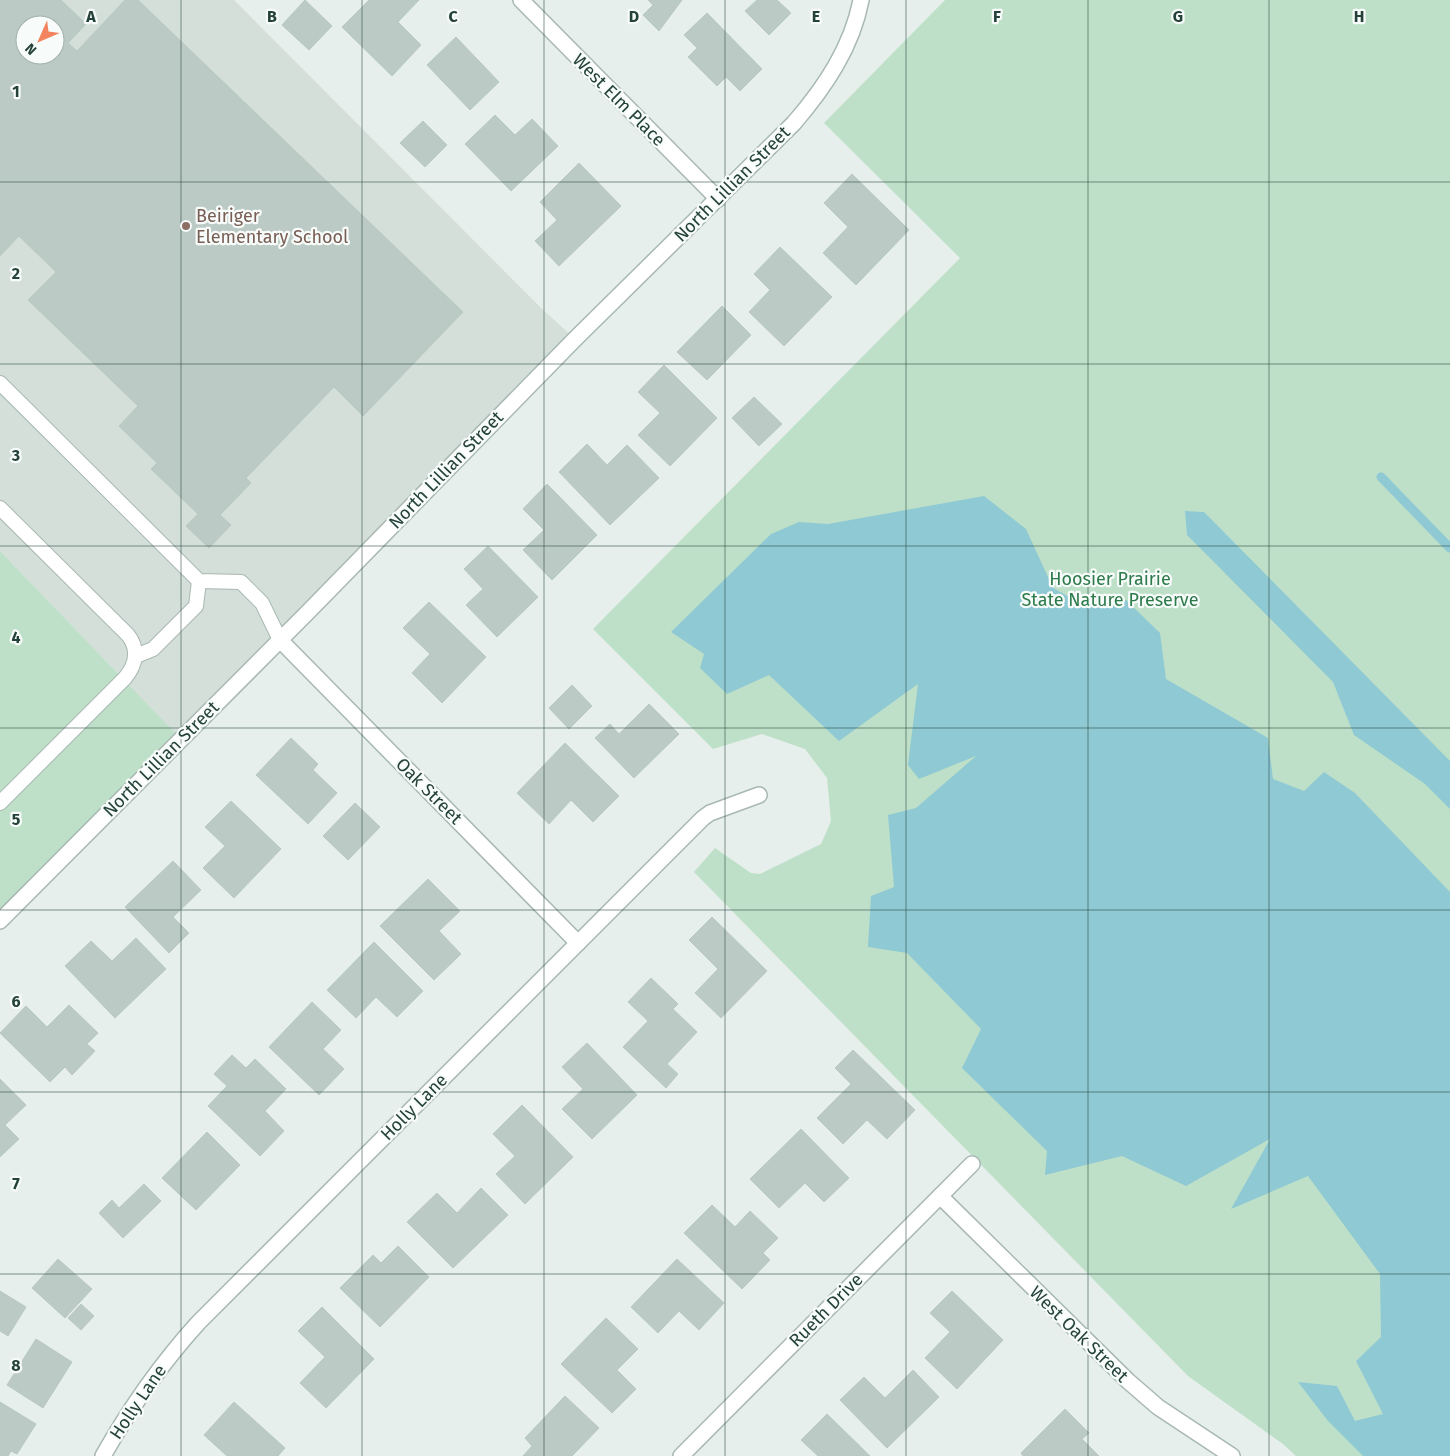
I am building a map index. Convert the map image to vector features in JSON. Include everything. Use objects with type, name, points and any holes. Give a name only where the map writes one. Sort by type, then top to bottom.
[{"type":"street","name":"West Elm Place","points":[[521,0],[718,199]]},
{"type":"street","name":"North Lillian Street","points":[[0,921],[280,640],[575,339],[794,123],[820,90],[842,54],[861,0]]},
{"type":"street","name":"Oak Street","points":[[280,640],[578,943]]},
{"type":"street","name":"Holly Lane","points":[[103,1456],[122,1421],[143,1390],[198,1323],[703,818],[710,812],[759,795]]},
{"type":"street","name":"Rueth Drive","points":[[681,1456],[972,1164]]},
{"type":"street","name":"West Oak Street","points":[[940,1196],[1128,1381],[1158,1407],[1232,1456]]},
{"type":"lane","points":[[0,383],[199,581],[241,582],[262,603],[280,640]]},
{"type":"lane","points":[[0,508],[128,635],[133,641],[136,656],[131,671],[125,678],[0,804]]},
{"type":"lane","points":[[136,656],[152,649],[196,606],[199,581]]},
{"type":"shaded area","points":[[0,0],[234,0],[540,307],[575,339],[181,739],[0,551]]},
{"type":"green space","name":"Hoosier Prairie State Nature Preserve","points":[[945,0],[1450,0],[1450,1456],[1296,1456],[1283,1444],[1188,1376],[694,872],[715,848],[751,873],[760,874],[821,844],[831,821],[827,778],[805,749],[762,734],[713,749],[593,629],[960,258],[824,123]]},
{"type":"green space","points":[[0,551],[181,739],[0,921]]},
{"type":"water","points":[[984,496],[1026,529],[1053,588],[1082,604],[1126,600],[1160,633],[1166,679],[1268,738],[1273,779],[1304,791],[1324,772],[1355,793],[1450,892],[1450,1456],[1363,1456],[1328,1421],[1298,1382],[1337,1386],[1355,1421],[1383,1414],[1356,1361],[1381,1337],[1380,1274],[1308,1176],[1231,1209],[1270,1139],[1186,1186],[1122,1156],[1045,1175],[1047,1151],[962,1068],[981,1029],[907,953],[868,947],[871,896],[894,887],[888,815],[916,808],[976,756],[919,779],[908,765],[918,684],[839,741],[769,675],[727,694],[700,668],[704,654],[671,632],[771,534],[799,522],[828,524]]},
{"type":"water","points":[[1185,511],[1204,512],[1450,761],[1450,809],[1425,784],[1354,735],[1333,682],[1187,535]]},
{"type":"building","points":[[0,0],[61,0],[86,24],[68,43],[77,51],[125,0],[138,0],[463,312],[363,416],[334,387],[246,478],[251,483],[220,515],[231,525],[209,548],[186,526],[198,514],[151,469],[157,463],[119,426],[138,406],[28,300],[56,272],[19,236],[0,256]]},
{"type":"building","points":[[305,0],[332,26],[309,50],[282,25]]},
{"type":"building","points":[[369,0],[419,0],[398,22],[421,45],[392,76],[342,27]]},
{"type":"building","points":[[648,0],[682,0],[659,31],[643,15],[653,5]]},
{"type":"building","points":[[757,0],[777,0],[791,13],[769,35],[745,11]]},
{"type":"building","points":[[707,13],[762,69],[740,91],[726,77],[717,86],[688,57],[697,48],[684,35]]},
{"type":"building","points":[[456,37],[499,82],[470,110],[427,65]]},
{"type":"building","points":[[495,115],[515,135],[532,119],[558,146],[511,191],[465,144]]},
{"type":"building","points":[[423,121],[447,145],[425,167],[400,143]]},
{"type":"building","points":[[579,163],[621,206],[559,266],[535,241],[557,220],[540,202]]},
{"type":"building","points":[[852,174],[909,230],[856,285],[823,253],[848,227],[824,203]]},
{"type":"building","points":[[780,247],[832,297],[784,346],[749,312],[770,290],[754,274]]},
{"type":"building","points":[[722,306],[751,335],[707,380],[677,352]]},
{"type":"building","points":[[664,365],[717,418],[670,466],[638,435],[660,413],[638,392]]},
{"type":"building","points":[[754,397],[782,424],[759,446],[732,418]]},
{"type":"building","points":[[587,444],[607,465],[627,445],[659,478],[610,525],[559,472]]},
{"type":"building","points":[[547,484],[597,535],[552,580],[523,550],[544,530],[523,509]]},
{"type":"building","points":[[488,546],[538,597],[497,637],[466,605],[483,589],[464,569]]},
{"type":"building","points":[[429,602],[486,657],[442,703],[412,673],[430,654],[403,628]]},
{"type":"building","points":[[572,685],[592,706],[569,729],[549,708]]},
{"type":"building","points":[[649,704],[679,734],[634,778],[595,738],[610,724],[619,734]]},
{"type":"building","points":[[291,738],[318,764],[313,770],[337,793],[308,824],[256,775]]},
{"type":"building","points":[[565,743],[619,796],[593,822],[571,800],[549,824],[517,793]]},
{"type":"building","points":[[231,801],[281,849],[234,898],[203,868],[225,846],[205,827]]},
{"type":"building","points":[[355,803],[380,827],[348,860],[323,836]]},
{"type":"building","points":[[173,861],[201,890],[173,917],[189,933],[169,953],[125,907]]},
{"type":"building","points":[[428,879],[460,911],[439,931],[461,954],[434,980],[380,926]]},
{"type":"building","points":[[712,917],[767,971],[721,1018],[695,993],[718,969],[689,940]]},
{"type":"building","points":[[136,938],[166,969],[115,1018],[65,966],[91,941],[112,961]]},
{"type":"building","points":[[374,942],[423,991],[397,1017],[376,997],[356,1018],[327,990]]},
{"type":"building","points":[[651,978],[678,1004],[673,1009],[697,1032],[667,1064],[678,1074],[666,1088],[623,1047],[648,1021],[628,1002]]},
{"type":"building","points":[[312,1002],[341,1030],[323,1049],[344,1069],[319,1095],[269,1047]]},
{"type":"building","points":[[69,1005],[98,1033],[87,1044],[95,1051],[72,1075],[65,1067],[50,1082],[0,1033],[26,1006],[47,1027]]},
{"type":"building","points":[[587,1043],[637,1095],[592,1139],[562,1109],[583,1089],[562,1067]]},
{"type":"building","points":[[853,1050],[915,1110],[887,1139],[867,1120],[843,1144],[817,1118],[851,1084],[835,1068]]},
{"type":"building","points":[[232,1055],[246,1068],[255,1059],[286,1089],[265,1111],[284,1131],[260,1156],[208,1106],[227,1086],[214,1074]]},
{"type":"building","points":[[0,1079],[26,1105],[5,1125],[19,1139],[0,1157]]},
{"type":"building","points":[[522,1105],[573,1157],[525,1204],[496,1174],[515,1156],[493,1134]]},
{"type":"building","points":[[801,1129],[849,1178],[824,1202],[805,1183],[779,1208],[750,1179]]},
{"type":"building","points":[[207,1132],[240,1165],[196,1210],[162,1178]]},
{"type":"building","points":[[144,1184],[161,1201],[123,1238],[99,1213],[112,1200],[119,1208]]},
{"type":"building","points":[[481,1188],[508,1215],[453,1268],[407,1222],[437,1193],[457,1213]]},
{"type":"building","points":[[712,1205],[735,1227],[750,1211],[778,1238],[763,1253],[770,1260],[742,1289],[684,1233]]},
{"type":"building","points":[[398,1246],[429,1277],[380,1327],[340,1288],[373,1255],[381,1263]]},
{"type":"building","points":[[58,1259],[92,1289],[65,1318],[32,1288]]},
{"type":"building","points":[[677,1259],[724,1303],[699,1330],[679,1311],[658,1333],[631,1307]]},
{"type":"building","points":[[0,1291],[26,1307],[8,1336],[0,1331]]},
{"type":"building","points":[[952,1291],[1003,1340],[957,1389],[925,1358],[950,1332],[930,1313]]},
{"type":"building","points":[[81,1304],[94,1316],[81,1330],[68,1318]]},
{"type":"building","points":[[322,1307],[374,1359],[326,1408],[300,1383],[325,1357],[298,1331]]},
{"type":"building","points":[[606,1318],[638,1349],[617,1370],[636,1389],[612,1413],[561,1364]]},
{"type":"building","points":[[36,1339],[72,1362],[43,1408],[7,1385]]},
{"type":"building","points":[[913,1370],[939,1397],[887,1448],[840,1400],[864,1377],[885,1398]]},
{"type":"building","points":[[565,1396],[599,1428],[572,1456],[523,1456],[532,1446],[525,1438]]},
{"type":"building","points":[[0,1402],[36,1424],[17,1454],[11,1451],[8,1456],[0,1456]]},
{"type":"building","points":[[234,1402],[285,1448],[278,1456],[227,1456],[204,1435]]},
{"type":"building","points":[[1065,1409],[1089,1433],[1082,1439],[1099,1456],[1023,1456],[1021,1453]]},
{"type":"building","points":[[827,1414],[870,1456],[818,1456],[801,1440]]},
{"type":"waterway","points":[[1381,477],[1450,548]]},
{"type":"place","name":"Beiriger Elementary School","points":[[186,226]]}]
